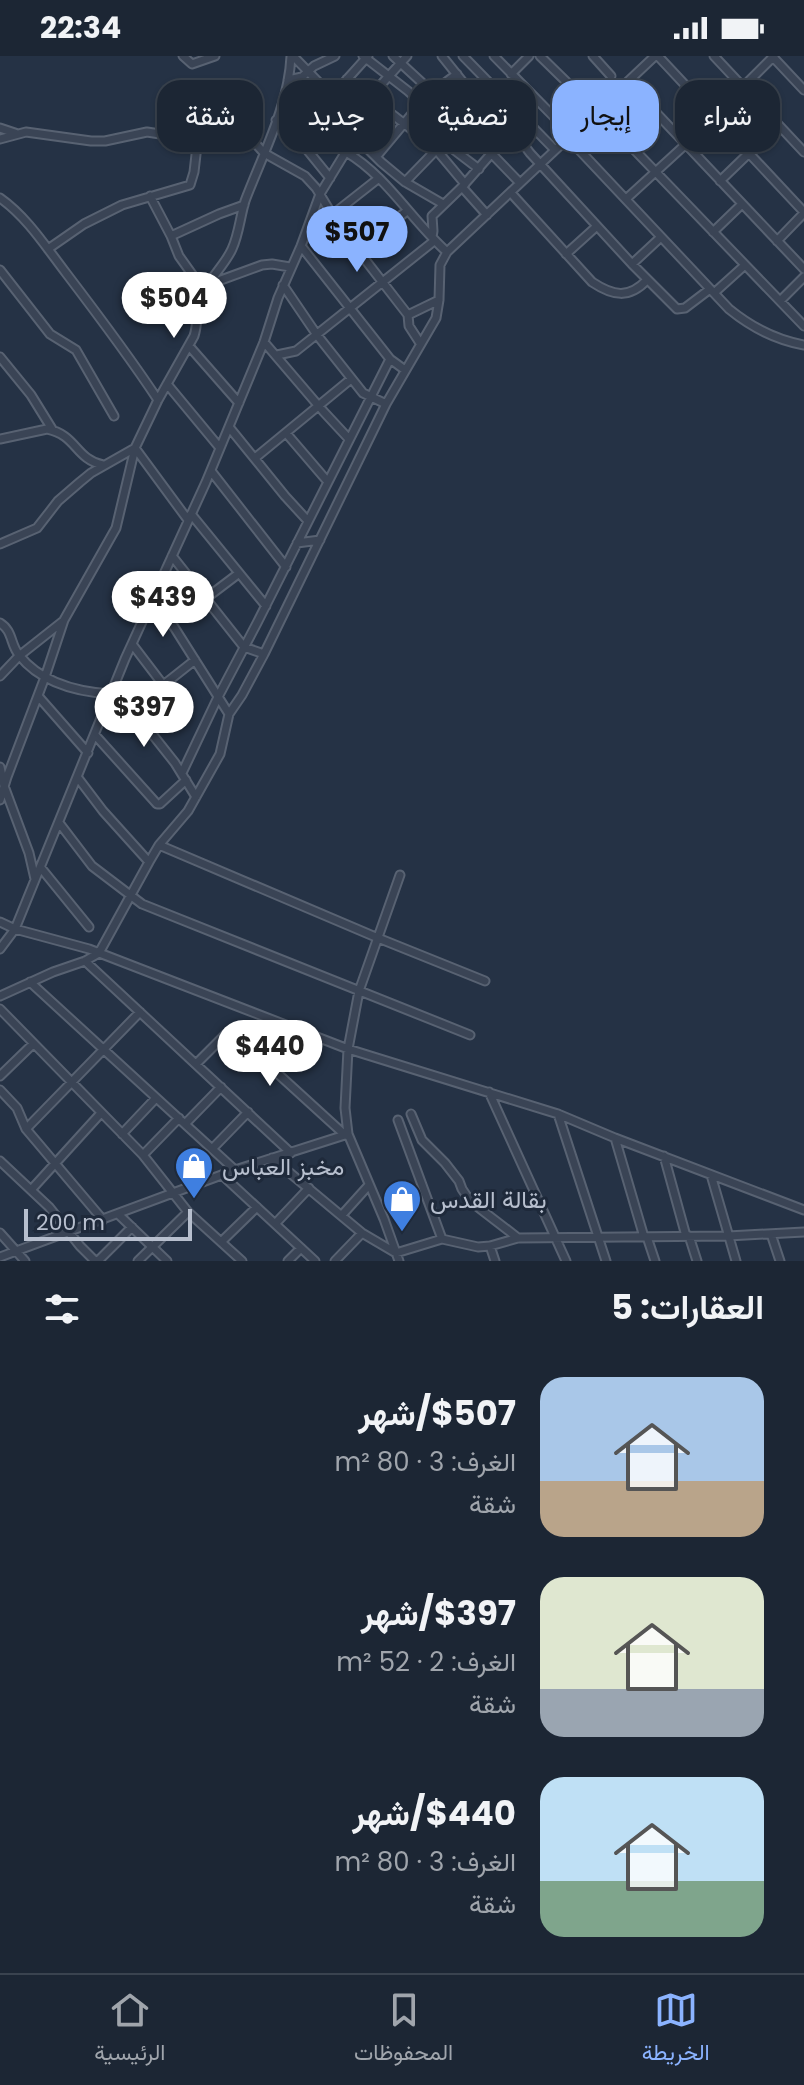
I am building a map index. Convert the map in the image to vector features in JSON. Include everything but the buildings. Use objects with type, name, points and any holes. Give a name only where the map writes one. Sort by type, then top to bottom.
[{"type":"street","points":[[183,56],[192,64],[215,56]]},
{"type":"street","points":[[295,57],[288,80],[298,79],[335,56]]},
{"type":"street","points":[[393,56],[404,59],[422,80]]},
{"type":"street","points":[[442,56],[462,80]]},
{"type":"street","points":[[463,56],[486,80]]},
{"type":"street","points":[[494,56],[552,115]]},
{"type":"street","points":[[511,74],[529,56]]},
{"type":"street","points":[[540,56],[565,80]]},
{"type":"street","points":[[593,56],[611,76]]},
{"type":"street","points":[[629,80],[657,56],[680,80]]},
{"type":"street","points":[[714,56],[737,80]]},
{"type":"street","points":[[749,80],[773,56],[804,90]]},
{"type":"street","points":[[295,57],[317,80]]},
{"type":"street","points":[[347,79],[365,57],[409,93]]},
{"type":"street","points":[[386,80],[404,59]]},
{"type":"street","points":[[449,80],[457,74]]},
{"type":"street","points":[[0,800],[64,620],[116,528],[135,448],[189,346],[207,287],[228,258],[236,240],[244,205],[279,110]]},
{"type":"street","points":[[393,115],[409,127]]},
{"type":"street","points":[[659,116],[675,132]]},
{"type":"street","points":[[376,157],[409,117]]},
{"type":"street","points":[[780,127],[802,146]]},
{"type":"street","points":[[0,128],[17,134]]},
{"type":"street","points":[[536,131],[552,147]]},
{"type":"street","points":[[0,139],[36,133],[105,141],[147,132],[157,133]]},
{"type":"street","points":[[48,249],[84,224],[122,205],[190,185],[196,152]]},
{"type":"street","points":[[309,152],[330,178]]},
{"type":"street","points":[[0,949],[15,929],[132,644],[211,471],[320,194],[346,152],[379,178],[447,252]]},
{"type":"street","points":[[371,152],[405,182],[443,204]]},
{"type":"street","points":[[405,182],[435,152]]},
{"type":"street","points":[[438,152],[487,215]]},
{"type":"street","points":[[457,152],[479,169]]},
{"type":"street","points":[[433,239],[432,216],[493,152]]},
{"type":"street","points":[[531,152],[677,309],[685,308],[712,291],[745,265]]},
{"type":"street","points":[[0,996],[99,953],[159,845],[188,811],[220,754],[229,714],[264,654],[386,404],[436,318],[440,265],[447,252],[553,152]]},
{"type":"street","points":[[581,152],[742,319],[771,336],[804,345]]},
{"type":"street","points":[[637,152],[804,326]]},
{"type":"street","points":[[626,199],[677,152]]},
{"type":"street","points":[[693,152],[804,269]]},
{"type":"street","points":[[264,153],[305,176],[320,194],[332,215],[408,315],[409,326],[420,343]]},
{"type":"street","points":[[720,181],[748,153],[803,210],[777,241]]},
{"type":"street","points":[[491,154],[520,183]]},
{"type":"street","points":[[332,215],[379,178]]},
{"type":"street","points":[[511,193],[592,282],[615,293],[636,292],[647,280]]},
{"type":"street","points":[[150,196],[184,266],[207,287]]},
{"type":"street","points":[[0,198],[11,206],[48,249],[158,400]]},
{"type":"street","points":[[713,232],[742,204]]},
{"type":"street","points":[[171,236],[244,205]]},
{"type":"street","points":[[357,249],[407,211]]},
{"type":"street","points":[[566,254],[597,226]]},
{"type":"street","points":[[632,264],[661,237]]},
{"type":"street","points":[[277,355],[296,351],[433,239]]},
{"type":"street","points":[[301,246],[390,359],[405,370]]},
{"type":"street","points":[[207,287],[262,265],[290,267]]},
{"type":"street","points":[[0,270],[50,334],[76,350],[114,416]]},
{"type":"street","points":[[780,301],[804,277]]},
{"type":"street","points":[[283,285],[351,379],[369,398],[386,404]]},
{"type":"street","points":[[408,315],[439,300]]},
{"type":"street","points":[[264,342],[349,439]]},
{"type":"street","points":[[189,346],[239,403]]},
{"type":"street","points":[[0,357],[31,395],[52,429]]},
{"type":"street","points":[[95,735],[157,804],[184,776],[218,697],[390,359]]},
{"type":"street","points":[[255,458],[351,379]]},
{"type":"street","points":[[167,384],[220,448]]},
{"type":"street","points":[[229,427],[307,520]]},
{"type":"street","points":[[0,439],[52,429],[68,437],[88,460],[105,465]]},
{"type":"street","points":[[286,433],[328,482]]},
{"type":"street","points":[[0,544],[37,528],[58,501],[91,473],[135,448]]},
{"type":"street","points":[[135,448],[266,606]]},
{"type":"street","points":[[211,471],[286,567]]},
{"type":"street","points":[[297,543],[320,540]]},
{"type":"street","points":[[172,556],[244,647],[264,654]]},
{"type":"street","points":[[205,599],[238,574]]},
{"type":"street","points":[[152,602],[174,627],[229,714]]},
{"type":"street","points":[[0,676],[19,656],[64,620]]},
{"type":"street","points":[[0,623],[9,631],[19,656],[45,677],[81,691],[113,690],[133,709],[184,776],[196,797]]},
{"type":"street","points":[[132,644],[164,686]]},
{"type":"street","points":[[133,709],[195,660]]},
{"type":"street","points":[[38,696],[88,753]]},
{"type":"street","points":[[0,767],[4,786],[23,833],[35,881]]},
{"type":"street","points":[[78,778],[149,862]]},
{"type":"street","points":[[60,824],[92,866],[142,904],[470,1035]]},
{"type":"street","points":[[159,845],[485,981]]},
{"type":"street","points":[[41,868],[89,927]]},
{"type":"street","points":[[397,1257],[347,1134],[345,1108],[348,1049],[359,991],[400,875]]},
{"type":"street","points":[[0,922],[99,953],[348,1049],[558,1114],[804,1210]]},
{"type":"street","points":[[85,961],[291,1153]]},
{"type":"street","points":[[30,982],[235,1170]]},
{"type":"street","points":[[0,1009],[143,1155],[188,1212],[242,1261]]},
{"type":"street","points":[[26,1129],[140,1012]]},
{"type":"street","points":[[196,1064],[226,1034],[232,1032],[347,1134]]},
{"type":"street","points":[[0,1076],[33,1044]]},
{"type":"street","points":[[143,1155],[221,1087]]},
{"type":"street","points":[[0,1090],[17,1108],[26,1129],[103,1220]]},
{"type":"street","points":[[489,1092],[566,1261]]},
{"type":"street","points":[[122,1134],[156,1098]]},
{"type":"street","points":[[213,1148],[248,1112]]},
{"type":"street","points":[[31,1190],[101,1113]]},
{"type":"street","points":[[411,1114],[422,1140],[445,1163],[470,1201],[518,1238]]},
{"type":"street","points":[[558,1114],[606,1261]]},
{"type":"street","points":[[398,1120],[442,1239]]},
{"type":"street","points":[[0,1257],[235,1170],[347,1134]]},
{"type":"street","points":[[615,1138],[655,1261]]},
{"type":"street","points":[[664,1156],[697,1261]]},
{"type":"street","points":[[272,1158],[362,1233],[397,1257]]},
{"type":"street","points":[[0,1161],[49,1207],[97,1261],[132,1227]]},
{"type":"street","points":[[222,1175],[315,1261]]},
{"type":"street","points":[[711,1175],[736,1261]]},
{"type":"street","points":[[342,1215],[369,1185]]},
{"type":"street","points":[[275,1224],[309,1188]]},
{"type":"street","points":[[221,1242],[257,1207]]},
{"type":"street","points":[[138,1261],[188,1212]]},
{"type":"street","points":[[118,1214],[167,1261]]},
{"type":"street","points":[[397,1257],[442,1239],[465,1246],[490,1246],[518,1238],[728,1236],[804,1232]]},
{"type":"street","points":[[0,1233],[25,1261]]},
{"type":"street","points":[[335,1261],[362,1233]]},
{"type":"street","points":[[771,1234],[780,1261]]},
{"type":"street","points":[[490,1246],[495,1261]]},
{"type":"street","points":[[288,1261],[301,1248]]},
{"type":"street","points":[[224,1261],[233,1252]]},
{"type":"place","name":"مخبز العباس","points":[[194,1200]]},
{"type":"place","name":"بقالة القدس","points":[[402,1233]]}]
